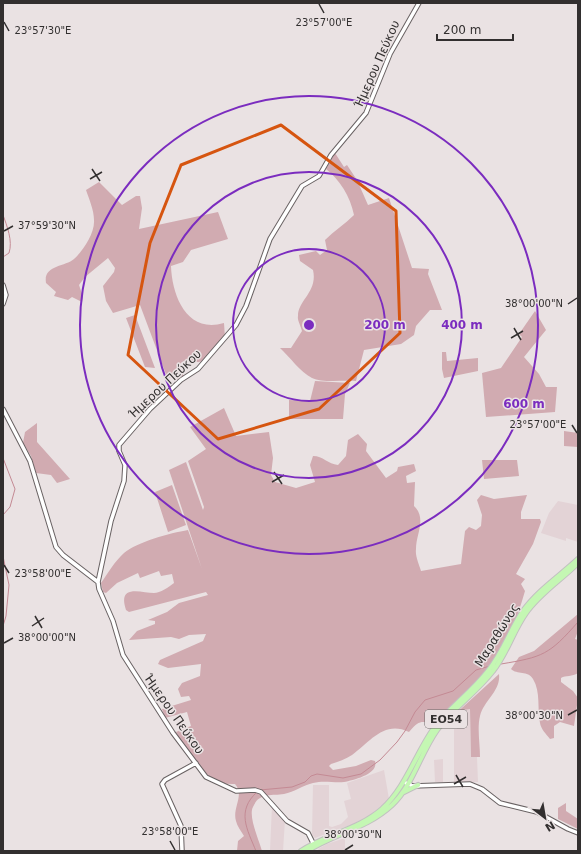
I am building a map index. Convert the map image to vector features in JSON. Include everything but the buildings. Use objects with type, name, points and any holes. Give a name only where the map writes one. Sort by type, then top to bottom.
[{"type":"main road","name":"Μαραθώνος","points":[[499,659],[520,616],[530,602],[578,559]]},
{"type":"main road","name":"Μαραθώνος","points":[[301,851],[314,843],[353,827],[374,815],[386,805],[413,776],[428,744],[443,723],[491,671],[533,604],[578,563]]},
{"type":"main road","name":"Μαραθώνος","points":[[307,851],[364,825],[389,808],[401,795],[419,753],[435,728],[452,707],[491,671]]},
{"type":"main road","points":[[401,795],[419,785],[413,776]]},
{"type":"street","name":"Ήμερου Πεύκου","points":[[314,843],[308,833],[287,821],[261,792],[253,790],[236,791],[211,781],[196,763],[173,733],[126,661],[120,648],[113,621],[99,589],[98,582],[111,521],[124,481],[125,465],[119,451],[119,445],[150,409],[181,380],[198,369],[236,325],[244,311],[270,239],[302,186],[319,176],[331,155],[366,114],[390,54],[419,3]]},
{"type":"street","points":[[3,285],[6,295],[3,304]]},
{"type":"street","points":[[3,409],[30,462],[56,547],[63,555],[98,582]]},
{"type":"street","points":[[182,851],[181,826],[162,784],[165,780],[196,763]]},
{"type":"street","points":[[407,782],[419,785],[476,786],[500,803],[514,808],[537,812],[578,833]]},
{"type":"highlighted area","points":[[281,125],[396,211],[400,333],[319,409],[218,439],[128,355],[150,243],[181,165]]},
{"type":"shaded area","points":[[335,153],[344,167],[347,165],[357,180],[368,205],[389,198],[412,268],[429,269],[428,274],[442,310],[430,310],[416,326],[414,335],[401,344],[364,350],[356,381],[316,380],[299,368],[280,348],[291,348],[302,331],[298,319],[299,310],[313,284],[313,270],[300,261],[299,255],[316,251],[320,255],[327,250],[325,240],[354,215],[350,201],[344,189],[336,178],[326,169]]},
{"type":"shaded area","points":[[99,182],[122,205],[136,196],[140,196],[142,208],[139,229],[218,212],[228,239],[191,250],[183,262],[171,266],[174,289],[178,300],[191,318],[200,323],[211,325],[224,323],[225,338],[202,362],[184,361],[181,363],[179,366],[184,377],[181,379],[167,377],[140,305],[113,313],[106,301],[103,286],[114,272],[115,268],[108,258],[85,277],[79,285],[83,297],[82,302],[72,297],[68,300],[54,296],[56,292],[46,283],[46,277],[51,270],[74,259],[88,241],[93,230],[94,216],[86,190]]},
{"type":"shaded area","points":[[535,311],[546,330],[524,357],[539,374],[546,387],[557,387],[555,412],[486,417],[482,373],[501,368],[522,337],[519,334]]},
{"type":"shaded area","points":[[135,315],[155,368],[145,367],[126,318]]},
{"type":"shaded area","points":[[442,352],[446,352],[447,361],[478,358],[478,371],[444,378],[442,369]]},
{"type":"shaded area","points":[[315,381],[350,383],[345,394],[343,419],[289,419],[289,400],[310,401]]},
{"type":"shaded area","points":[[224,408],[236,436],[269,432],[273,458],[271,475],[275,482],[296,488],[315,482],[310,465],[313,456],[320,457],[338,465],[346,456],[348,440],[358,434],[367,444],[366,451],[386,478],[397,471],[398,467],[414,464],[416,471],[406,476],[407,483],[415,482],[414,506],[420,516],[416,552],[421,571],[461,564],[465,531],[469,527],[476,530],[481,526],[482,515],[477,500],[481,495],[494,499],[527,495],[521,512],[521,519],[540,519],[541,522],[533,544],[516,574],[525,579],[521,584],[525,591],[518,612],[505,643],[487,670],[436,723],[418,723],[409,732],[400,729],[385,731],[371,739],[352,755],[329,766],[333,770],[356,766],[371,760],[375,761],[375,766],[373,769],[365,776],[344,782],[313,783],[288,793],[266,796],[259,799],[253,807],[252,816],[254,828],[262,851],[237,851],[238,841],[244,836],[237,825],[235,816],[239,797],[238,788],[235,784],[216,780],[207,774],[186,750],[176,732],[191,726],[187,712],[165,718],[162,709],[191,700],[189,696],[181,697],[178,689],[182,683],[200,676],[201,664],[168,668],[158,664],[160,660],[203,641],[206,634],[189,635],[179,639],[171,637],[129,640],[137,631],[155,624],[155,621],[148,620],[167,612],[179,603],[208,595],[206,592],[129,612],[126,610],[124,602],[125,596],[128,593],[132,591],[156,593],[162,591],[174,583],[172,574],[161,576],[159,571],[140,578],[138,573],[117,583],[106,593],[103,592],[101,583],[112,567],[124,553],[130,549],[154,538],[188,530],[202,569],[169,470],[186,462],[203,510],[204,507],[188,461],[206,449],[190,427]]},
{"type":"shaded area","points":[[37,423],[37,442],[70,479],[57,483],[51,475],[36,473],[31,456],[23,443],[25,432]]},
{"type":"shaded area","points":[[564,431],[578,433],[578,447],[564,446]]},
{"type":"shaded area","points":[[482,460],[517,460],[519,476],[484,479]]},
{"type":"shaded area","points":[[172,485],[186,525],[168,532],[155,492]]},
{"type":"shaded area","points":[[558,501],[578,505],[578,542],[566,538],[566,541],[541,533],[549,513]]},
{"type":"shaded area","points":[[578,614],[578,631],[575,639],[578,640],[578,673],[561,678],[561,682],[573,691],[578,698],[574,726],[560,722],[554,726],[554,738],[550,739],[544,731],[539,718],[537,689],[533,679],[528,674],[516,672],[511,669],[519,657],[534,651]]},
{"type":"shaded area","points":[[499,674],[499,680],[495,691],[482,710],[480,716],[480,757],[471,757],[470,709],[464,710],[463,719],[457,720],[452,717]]},
{"type":"shaded area","points":[[464,709],[470,709],[471,757],[477,757],[478,782],[454,782],[454,729],[457,729],[457,720],[463,719]]},
{"type":"shaded area","points":[[443,759],[443,782],[435,782],[434,760]]},
{"type":"shaded area","points":[[384,770],[389,799],[386,802],[370,815],[353,824],[315,838],[312,835],[313,785],[329,785],[329,826],[332,827],[341,824],[348,817],[344,801],[351,799],[347,783]]},
{"type":"shaded area","points":[[566,803],[566,811],[578,819],[578,829],[558,819],[558,808]]},
{"type":"shaded area","points":[[272,806],[285,820],[283,851],[270,851]]},
{"type":"shaded area","points":[[345,838],[345,851],[319,851],[318,849],[327,844]]},
{"type":"waterway","points":[[3,215],[9,234],[10,244],[9,253],[3,257]]},
{"type":"waterway","points":[[3,458],[15,489],[10,507],[3,515]]},
{"type":"waterway","points":[[3,556],[9,585],[6,616],[3,626]]},
{"type":"waterway","points":[[501,664],[527,659],[544,653],[560,642],[578,622]]},
{"type":"waterway","points":[[260,790],[292,787],[305,782],[311,776],[317,774],[343,778],[361,774],[380,760],[397,742],[405,731],[415,712],[425,700],[453,691],[476,670],[490,666]]},
{"type":"waterway","points":[[256,851],[249,835],[245,820],[245,813],[247,806],[257,792]]}]
